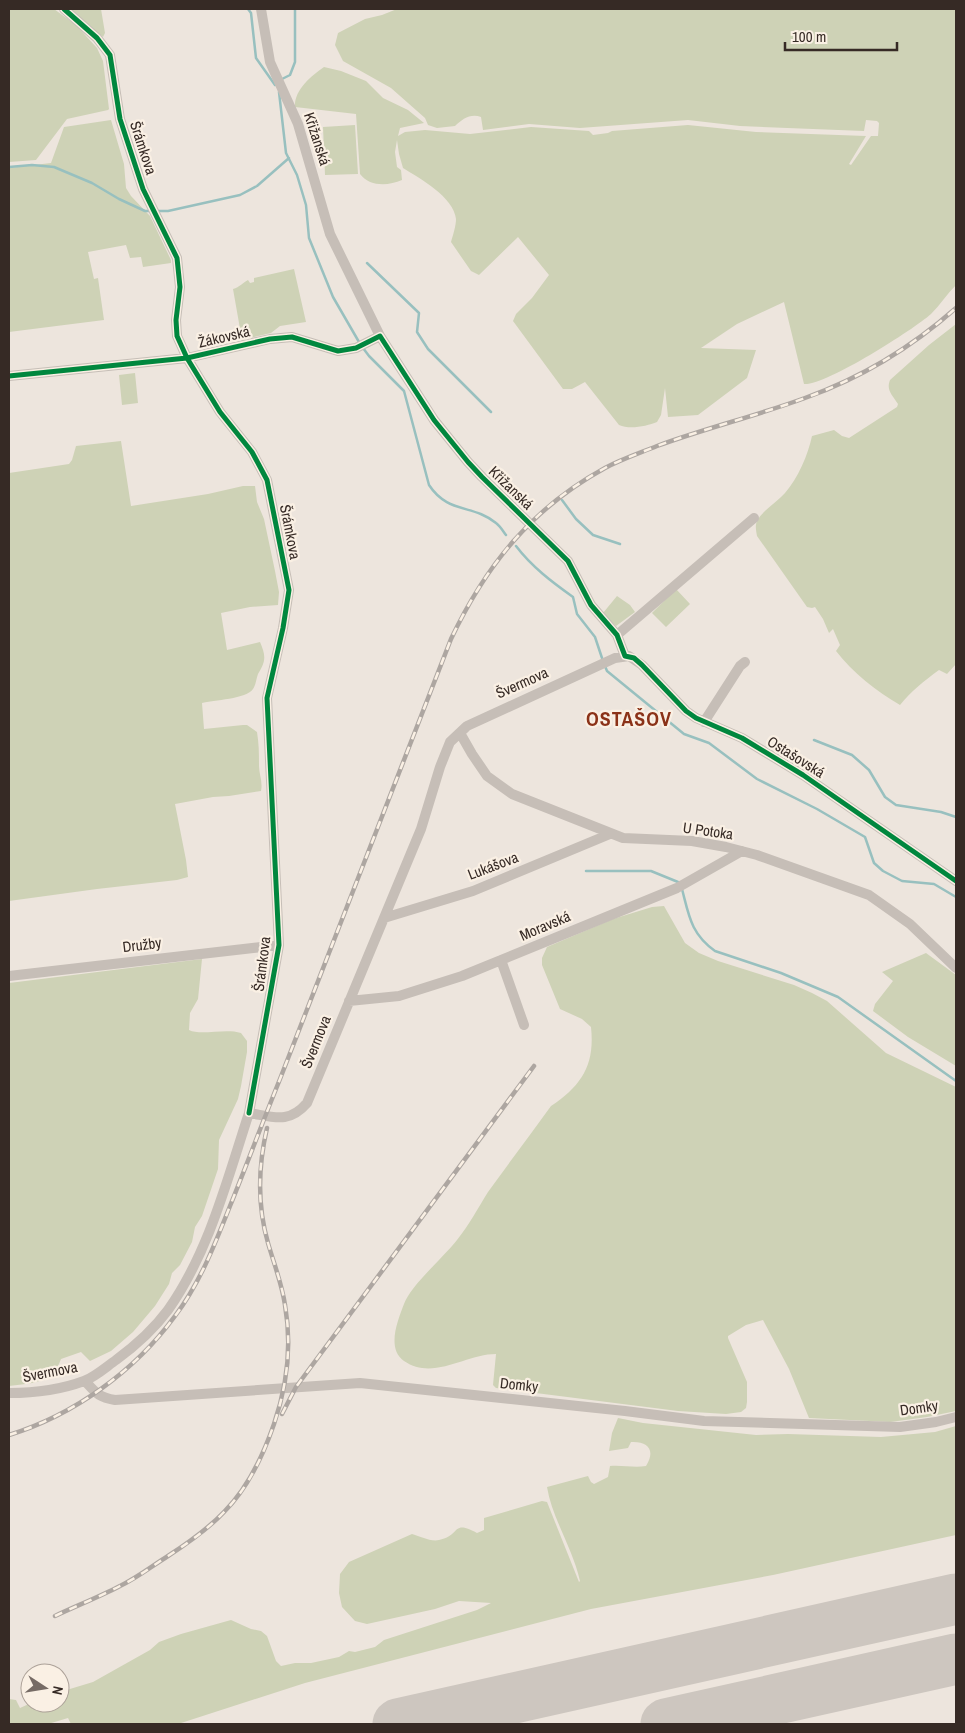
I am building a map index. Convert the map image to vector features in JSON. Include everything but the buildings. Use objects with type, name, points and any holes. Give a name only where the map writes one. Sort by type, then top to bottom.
[{"type":"street","name":"Šrámkova","points":[[64,9],[97,38],[110,54],[120,119],[144,189],[177,258],[180,287],[176,320],[177,336],[187,358],[220,412],[252,452],[267,480],[289,590],[283,628],[267,698],[280,945],[249,1113]]},
{"type":"street","name":"Křižanská","points":[[261,9],[270,62],[298,124],[330,234],[380,336],[434,420],[482,477],[568,561],[591,605],[617,635],[625,656]]},
{"type":"street","name":"Žákovská","points":[[9,376],[187,358],[270,339],[292,337],[338,351],[356,348],[380,336]]},
{"type":"street","points":[[617,635],[754,518]]},
{"type":"street","name":"Švermova","points":[[9,1393],[46,1390],[85,1381],[122,1355],[153,1328],[167,1310],[183,1286],[210,1230],[249,1113],[280,1118],[296,1114],[307,1103],[421,829],[440,767],[450,742],[467,726],[487,716],[625,656]]},
{"type":"street","name":"Ostašovská","points":[[625,656],[634,658],[686,711],[704,722],[742,738],[803,775],[956,881]]},
{"type":"street","points":[[704,722],[740,666],[745,662]]},
{"type":"street","name":"U Potoka","points":[[460,733],[487,776],[512,794],[623,838],[692,841],[742,851],[869,895],[910,924],[956,968]]},
{"type":"street","name":"Lukášova","points":[[384,918],[473,891],[610,834]]},
{"type":"street","name":"Moravská","points":[[349,1001],[400,996],[439,984],[677,888],[742,851]]},
{"type":"street","name":"Družby","points":[[9,976],[280,945]]},
{"type":"street","points":[[501,960],[524,1025]]},
{"type":"street","name":"Domky","points":[[85,1381],[98,1395],[115,1400],[360,1383],[713,1421],[900,1426],[936,1422],[956,1417]]},
{"type":"green space","points":[[9,9],[54,9],[76,25],[97,48],[103,61],[109,109],[67,119],[36,160],[9,162]]},
{"type":"green space","points":[[66,9],[101,9],[105,33],[103,37]]},
{"type":"green space","points":[[397,9],[956,9],[956,285],[931,314],[907,332],[849,367],[815,382],[804,384],[784,302],[737,324],[701,348],[756,350],[747,378],[698,415],[668,417],[665,388],[661,415],[657,422],[633,427],[619,425],[585,382],[572,389],[563,389],[513,321],[516,314],[532,298],[549,275],[518,237],[479,275],[471,271],[451,242],[456,222],[454,211],[435,189],[403,168],[397,140],[395,152],[397,167],[401,170],[402,180],[380,184],[364,178],[360,174],[356,114],[295,107],[297,95],[304,84],[324,67],[341,71],[366,81],[383,98],[408,110],[424,123],[400,128],[398,136],[405,132],[425,130],[470,134],[531,127],[589,131],[593,135],[612,131],[688,125],[756,132],[866,136],[849,164],[851,165],[871,136],[878,136],[879,123],[866,120],[864,131],[740,126],[688,120],[580,128],[529,124],[483,130],[481,117],[470,116],[455,126],[437,128],[428,125],[425,118],[391,88],[343,61],[335,45],[338,33],[365,19]]},
{"type":"green space","points":[[111,120],[124,164],[126,188],[150,216],[171,263],[143,267],[141,257],[130,258],[126,245],[88,252],[94,279],[98,278],[104,320],[9,332],[9,168],[51,163],[64,127]]},
{"type":"green space","points":[[355,125],[358,174],[325,175],[323,127]]},
{"type":"green space","points":[[294,269],[306,322],[280,326],[271,333],[242,340],[233,289],[248,280],[250,283],[254,282],[254,278]]},
{"type":"green space","points":[[956,324],[956,664],[947,674],[939,670],[918,686],[900,705],[865,681],[836,651],[840,645],[833,629],[829,633],[815,607],[807,607],[757,536],[756,525],[763,513],[785,493],[794,480],[808,451],[812,436],[834,430],[842,436],[849,438],[897,407],[898,404],[889,390],[890,380]]},
{"type":"green space","points":[[135,373],[138,403],[122,405],[119,375]]},
{"type":"green space","points":[[121,441],[131,506],[208,494],[243,486],[255,486],[257,502],[264,519],[275,571],[279,592],[278,605],[250,607],[221,613],[227,650],[260,642],[264,662],[254,687],[250,692],[237,697],[202,703],[204,729],[247,725],[257,732],[261,791],[175,804],[188,877],[177,880],[9,901],[9,473],[69,464],[76,446]]},
{"type":"green space","points":[[676,589],[690,604],[666,627],[652,613]]},
{"type":"green space","points":[[617,596],[630,605],[635,612],[616,626],[603,613]]},
{"type":"green space","points":[[664,906],[685,943],[699,953],[718,961],[794,985],[812,993],[827,1001],[886,1053],[956,1087],[956,1411],[890,1422],[809,1418],[789,1369],[763,1320],[746,1325],[728,1336],[747,1382],[747,1402],[746,1408],[741,1412],[726,1414],[678,1411],[496,1388],[493,1385],[496,1354],[485,1355],[438,1368],[415,1366],[404,1361],[399,1355],[396,1349],[395,1334],[404,1304],[413,1289],[457,1240],[488,1192],[551,1106],[578,1082],[588,1063],[592,1040],[591,1027],[582,1019],[560,1009],[542,965],[542,958],[547,947],[613,919],[652,907]]},
{"type":"green space","points":[[926,953],[956,975],[956,1066],[908,1037],[873,1011],[875,1004],[893,981],[882,972]]},
{"type":"green space","points":[[202,959],[198,999],[190,1013],[189,1030],[194,1032],[228,1031],[241,1033],[247,1041],[247,1052],[238,1099],[219,1140],[218,1169],[202,1216],[195,1227],[192,1242],[180,1265],[172,1273],[169,1284],[155,1306],[133,1332],[111,1351],[90,1361],[81,1352],[61,1359],[57,1367],[47,1378],[33,1383],[9,1386],[9,983]]},
{"type":"green space","points":[[618,1418],[643,1423],[756,1435],[788,1434],[881,1437],[935,1432],[956,1426],[956,1535],[773,1575],[591,1609],[305,1683],[178,1724],[71,1724],[68,1718],[48,1724],[9,1724],[9,1699],[16,1700],[20,1713],[70,1713],[70,1689],[93,1682],[150,1650],[159,1642],[231,1620],[251,1629],[261,1631],[267,1636],[276,1661],[281,1666],[295,1663],[311,1663],[339,1657],[349,1651],[355,1652],[375,1647],[384,1640],[477,1610],[491,1603],[459,1601],[435,1609],[367,1624],[355,1621],[342,1607],[339,1593],[340,1574],[349,1562],[412,1534],[429,1540],[436,1540],[446,1538],[459,1528],[469,1529],[477,1533],[484,1530],[484,1518],[542,1501],[547,1502],[579,1582],[573,1557],[553,1510],[547,1487],[588,1476],[594,1484],[608,1477],[610,1466],[646,1466],[650,1451],[646,1445],[631,1442],[628,1448],[609,1451],[612,1433]]},
{"type":"waterway","points":[[248,9],[251,13],[256,58],[275,85]]},
{"type":"waterway","points":[[282,79],[290,75],[295,62],[295,9]]},
{"type":"waterway","points":[[279,92],[286,153],[297,175],[306,205],[309,238],[333,297],[359,342]]},
{"type":"waterway","points":[[158,211],[168,211],[240,195],[257,186],[289,158]]},
{"type":"waterway","points":[[9,167],[32,165],[54,167],[92,183],[119,199],[149,211]]},
{"type":"waterway","points":[[367,263],[419,313],[417,332],[428,349],[491,412]]},
{"type":"waterway","points":[[363,348],[404,391],[429,485],[444,501],[487,517],[497,524],[506,535]]},
{"type":"waterway","points":[[562,500],[576,519],[593,535],[620,544]]},
{"type":"waterway","points":[[516,546],[550,580],[573,597],[577,614],[595,637],[603,661]]},
{"type":"waterway","points":[[605,666],[607,671],[684,734],[709,743],[757,779],[817,809],[865,837],[874,863],[883,871],[902,881],[934,884],[956,897]]},
{"type":"waterway","points":[[814,740],[852,755],[869,770],[885,797],[896,805],[941,812],[956,817]]},
{"type":"waterway","points":[[586,871],[651,871],[678,882]]},
{"type":"waterway","points":[[682,889],[692,924],[701,938],[715,951],[781,973],[838,997],[956,1081]]},
{"type":"runway","points":[[398,1724],[956,1599]]},
{"type":"runway","points":[[666,1724],[956,1659]]},
{"type":"railway","points":[[9,1435],[57,1416],[80,1403],[122,1373],[159,1336],[192,1290],[213,1249],[451,639],[480,587],[514,541],[533,520],[555,501],[605,468],[657,446],[787,404],[846,381],[904,348],[956,308]]},
{"type":"railway","points":[[282,1414],[296,1387],[534,1066]]},
{"type":"railway","points":[[55,1616],[132,1579],[205,1530],[233,1503],[254,1471],[265,1448],[282,1395],[288,1350],[284,1297],[264,1229],[260,1200],[260,1172],[267,1128]]},
{"type":"cycle path","points":[[64,9],[97,38],[110,55],[120,119],[143,189],[177,258],[180,287],[176,320],[177,336],[187,358],[220,412],[252,452],[267,480],[289,590],[283,628],[267,698],[279,945],[249,1113]]},
{"type":"cycle path","points":[[9,376],[187,358],[270,339],[292,337],[338,351],[356,348],[380,336],[434,420],[468,462],[568,561],[591,605],[617,635],[625,656],[634,658],[686,711],[696,718],[742,738],[803,775],[956,881]]},
{"type":"district","name":"OSTAŠOV","points":[[629,719]]}]
